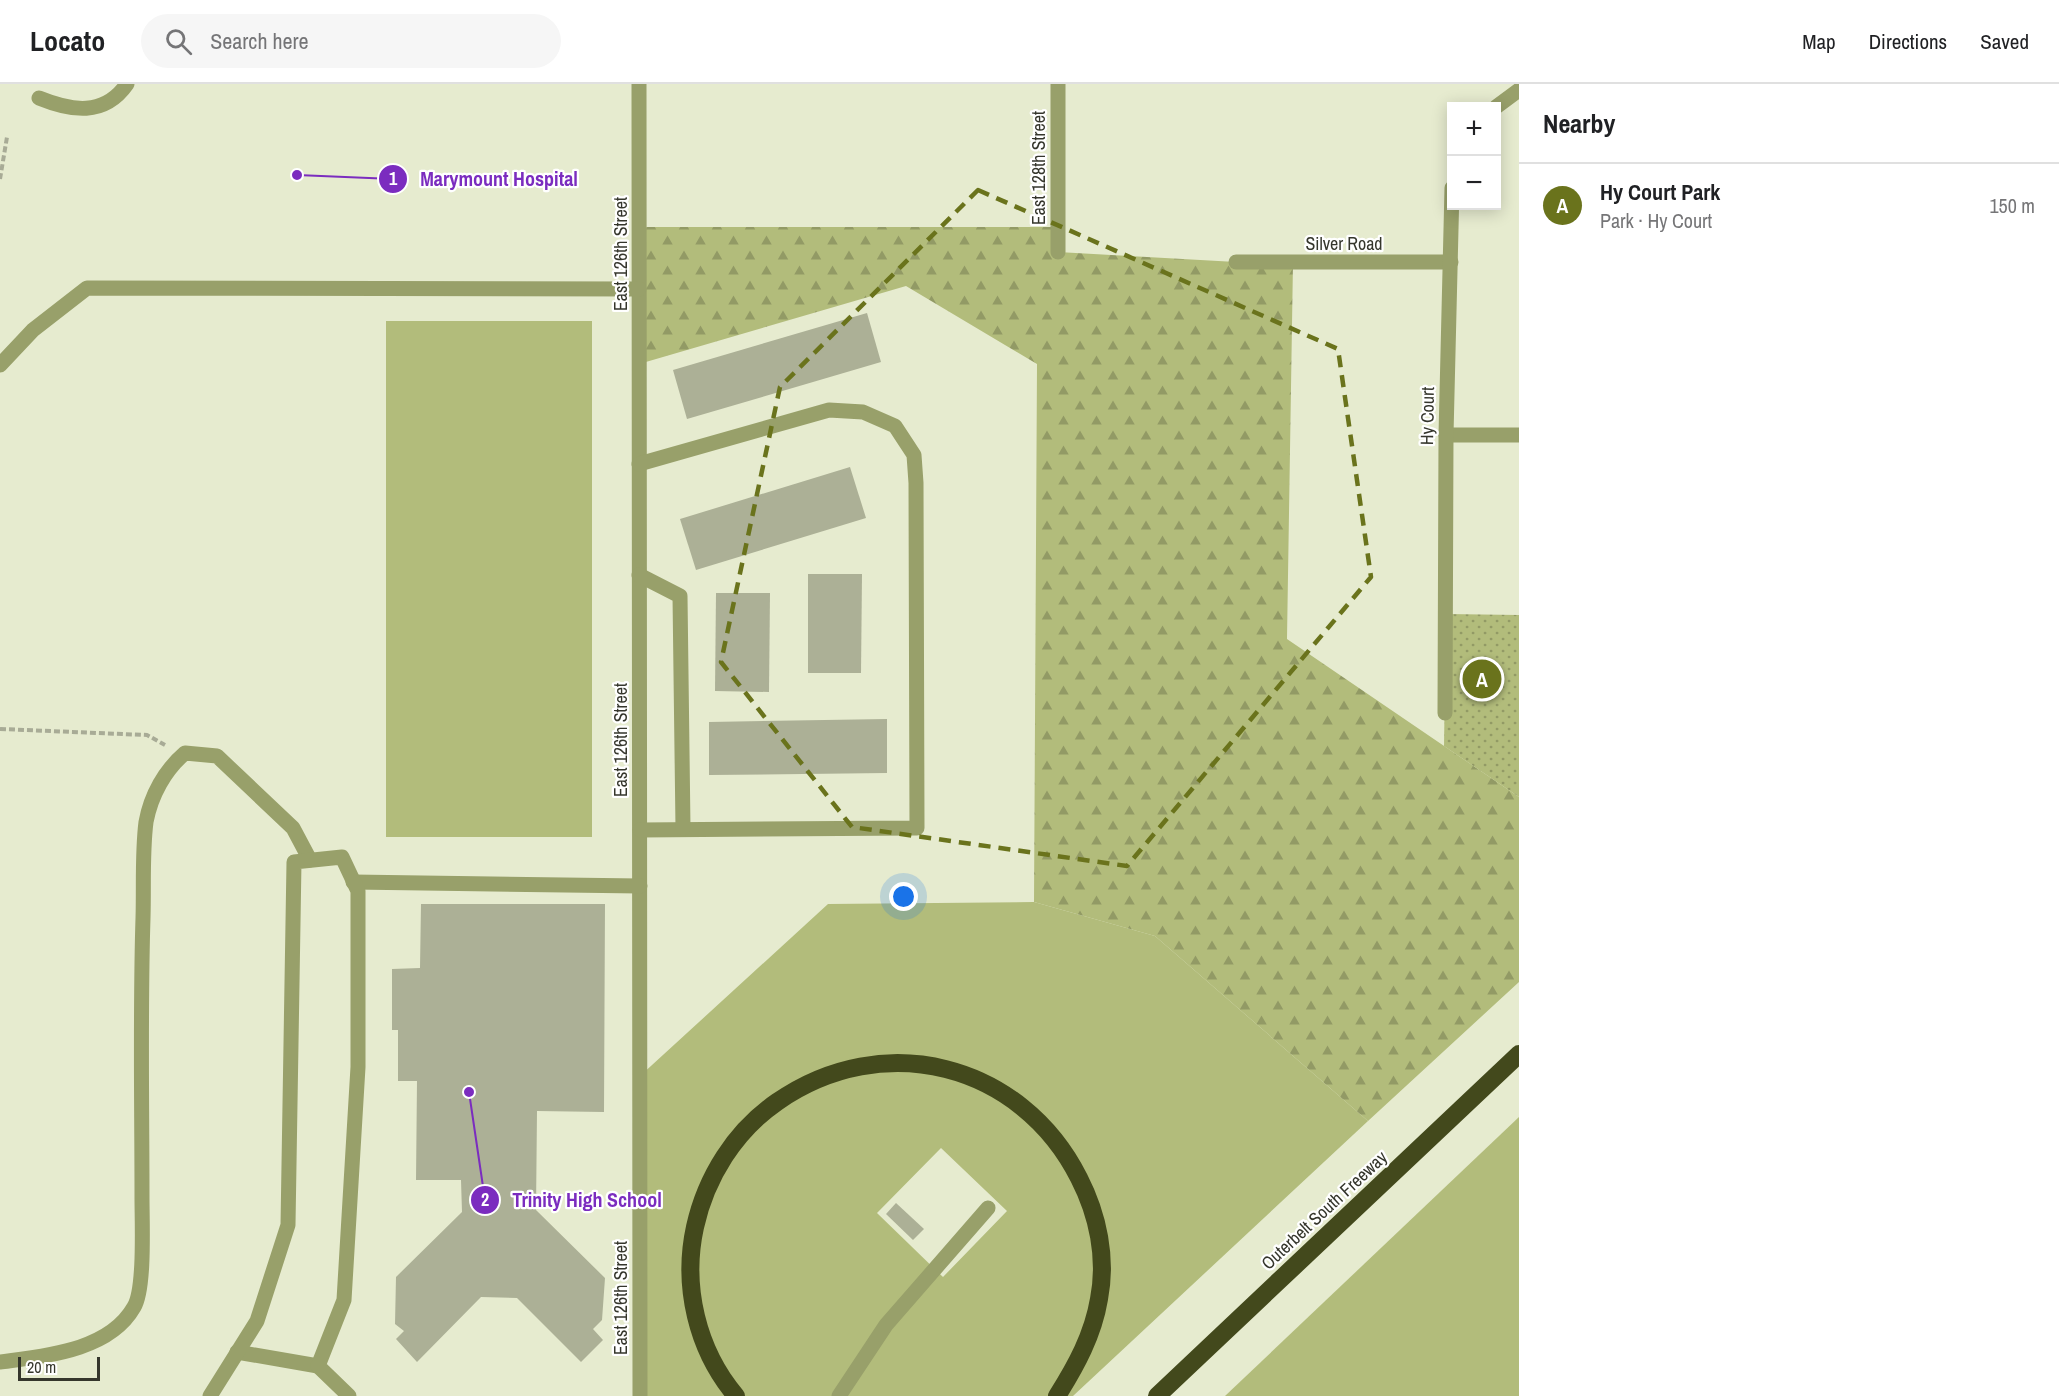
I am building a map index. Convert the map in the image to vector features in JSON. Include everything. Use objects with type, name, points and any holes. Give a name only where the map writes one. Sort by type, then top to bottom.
[{"type":"highway","name":"Outerbelt South Freeway","points":[[1157,1396],[1519,1054]]},
{"type":"highway","points":[[736,1396],[726,1383],[706,1346],[696,1321],[691,1281],[691,1246],[698,1210],[713,1175],[731,1145],[758,1115],[789,1093],[854,1067],[895,1061],[931,1065],[966,1074],[997,1089],[1024,1107],[1046,1128],[1070,1161],[1088,1194],[1098,1229],[1101,1264],[1100,1298],[1077,1366],[1057,1396]]},
{"type":"street","points":[[39,98],[81,110],[108,103],[127,84]]},
{"type":"street","name":"East 126th Street","points":[[639,84],[640,1396]]},
{"type":"street","name":"East 128th Street","points":[[1058,84],[1058,252]]},
{"type":"street","points":[[1501,104],[1519,90]]},
{"type":"street","name":"Hy Court","points":[[1445,713],[1446,435],[1452,210]]},
{"type":"street","name":"Silver Road","points":[[1236,262],[1451,262]]},
{"type":"street","points":[[0,365],[33,330],[87,288],[639,289]]},
{"type":"street","points":[[639,464],[829,410],[863,412],[895,426],[914,454],[917,828],[640,830]]},
{"type":"street","points":[[1446,435],[1519,435]]},
{"type":"street","points":[[639,575],[680,596],[683,828]]},
{"type":"street","points":[[0,1362],[42,1357],[95,1342],[122,1323],[135,1306],[140,1281],[142,1232],[142,955],[146,821],[164,772],[185,753],[217,756],[293,828],[310,860]]},
{"type":"street","points":[[210,1396],[257,1321],[288,1225],[294,862],[342,857],[358,891],[358,1067],[344,1300],[318,1366]]},
{"type":"street","points":[[353,882],[640,886]]},
{"type":"street","points":[[838,1396],[886,1325],[988,1208]]},
{"type":"street","points":[[237,1352],[318,1366],[349,1396]]},
{"type":"path","points":[[0,179],[7,137]]},
{"type":"path","points":[[0,729],[147,735],[182,755]]},
{"type":"highlighted area","points":[[978,190],[1338,349],[1371,577],[1127,866],[852,827],[721,662],[780,387]]},
{"type":"green space","points":[[639,227],[1058,227],[1058,252],[1236,262],[1293,262],[1287,639],[1519,797],[1519,982],[1368,1121],[1155,936],[1034,902],[1037,364],[906,286],[639,364]]},
{"type":"green space","points":[[386,321],[592,321],[592,837],[386,837]]},
{"type":"green space","points":[[1446,614],[1519,615],[1519,797],[1444,746]]},
{"type":"green space","points":[[1034,902],[1155,936],[1368,1121],[1073,1396],[640,1396],[640,1076],[828,904]],"holes":[[[941,1148],[1007,1211],[943,1277],[877,1213]]]},
{"type":"green space","points":[[1519,1117],[1519,1396],[1225,1396]]},
{"type":"building","points":[[867,313],[881,362],[687,419],[673,370]]},
{"type":"building","points":[[850,467],[866,518],[696,570],[680,519]]},
{"type":"building","points":[[808,574],[862,574],[861,673],[808,673]]},
{"type":"building","points":[[716,593],[770,593],[769,692],[715,691]]},
{"type":"building","points":[[887,719],[887,773],[709,775],[709,722]]},
{"type":"building","points":[[421,904],[605,904],[604,1112],[537,1111],[536,1210],[605,1278],[602,1320],[593,1329],[603,1340],[581,1362],[517,1298],[481,1297],[417,1362],[396,1339],[404,1331],[395,1324],[396,1277],[462,1212],[461,1180],[416,1180],[417,1081],[398,1081],[398,1030],[392,1030],[392,969],[420,968]]},
{"type":"building","points":[[896,1203],[924,1229],[913,1240],[886,1214]]},
{"type":"place","name":"Marymount Hospital","points":[[297,175]]},
{"type":"place","name":"Hy Court Park","points":[[1482,679]]},
{"type":"place","name":"Trinity High School","points":[[469,1092]]}]
